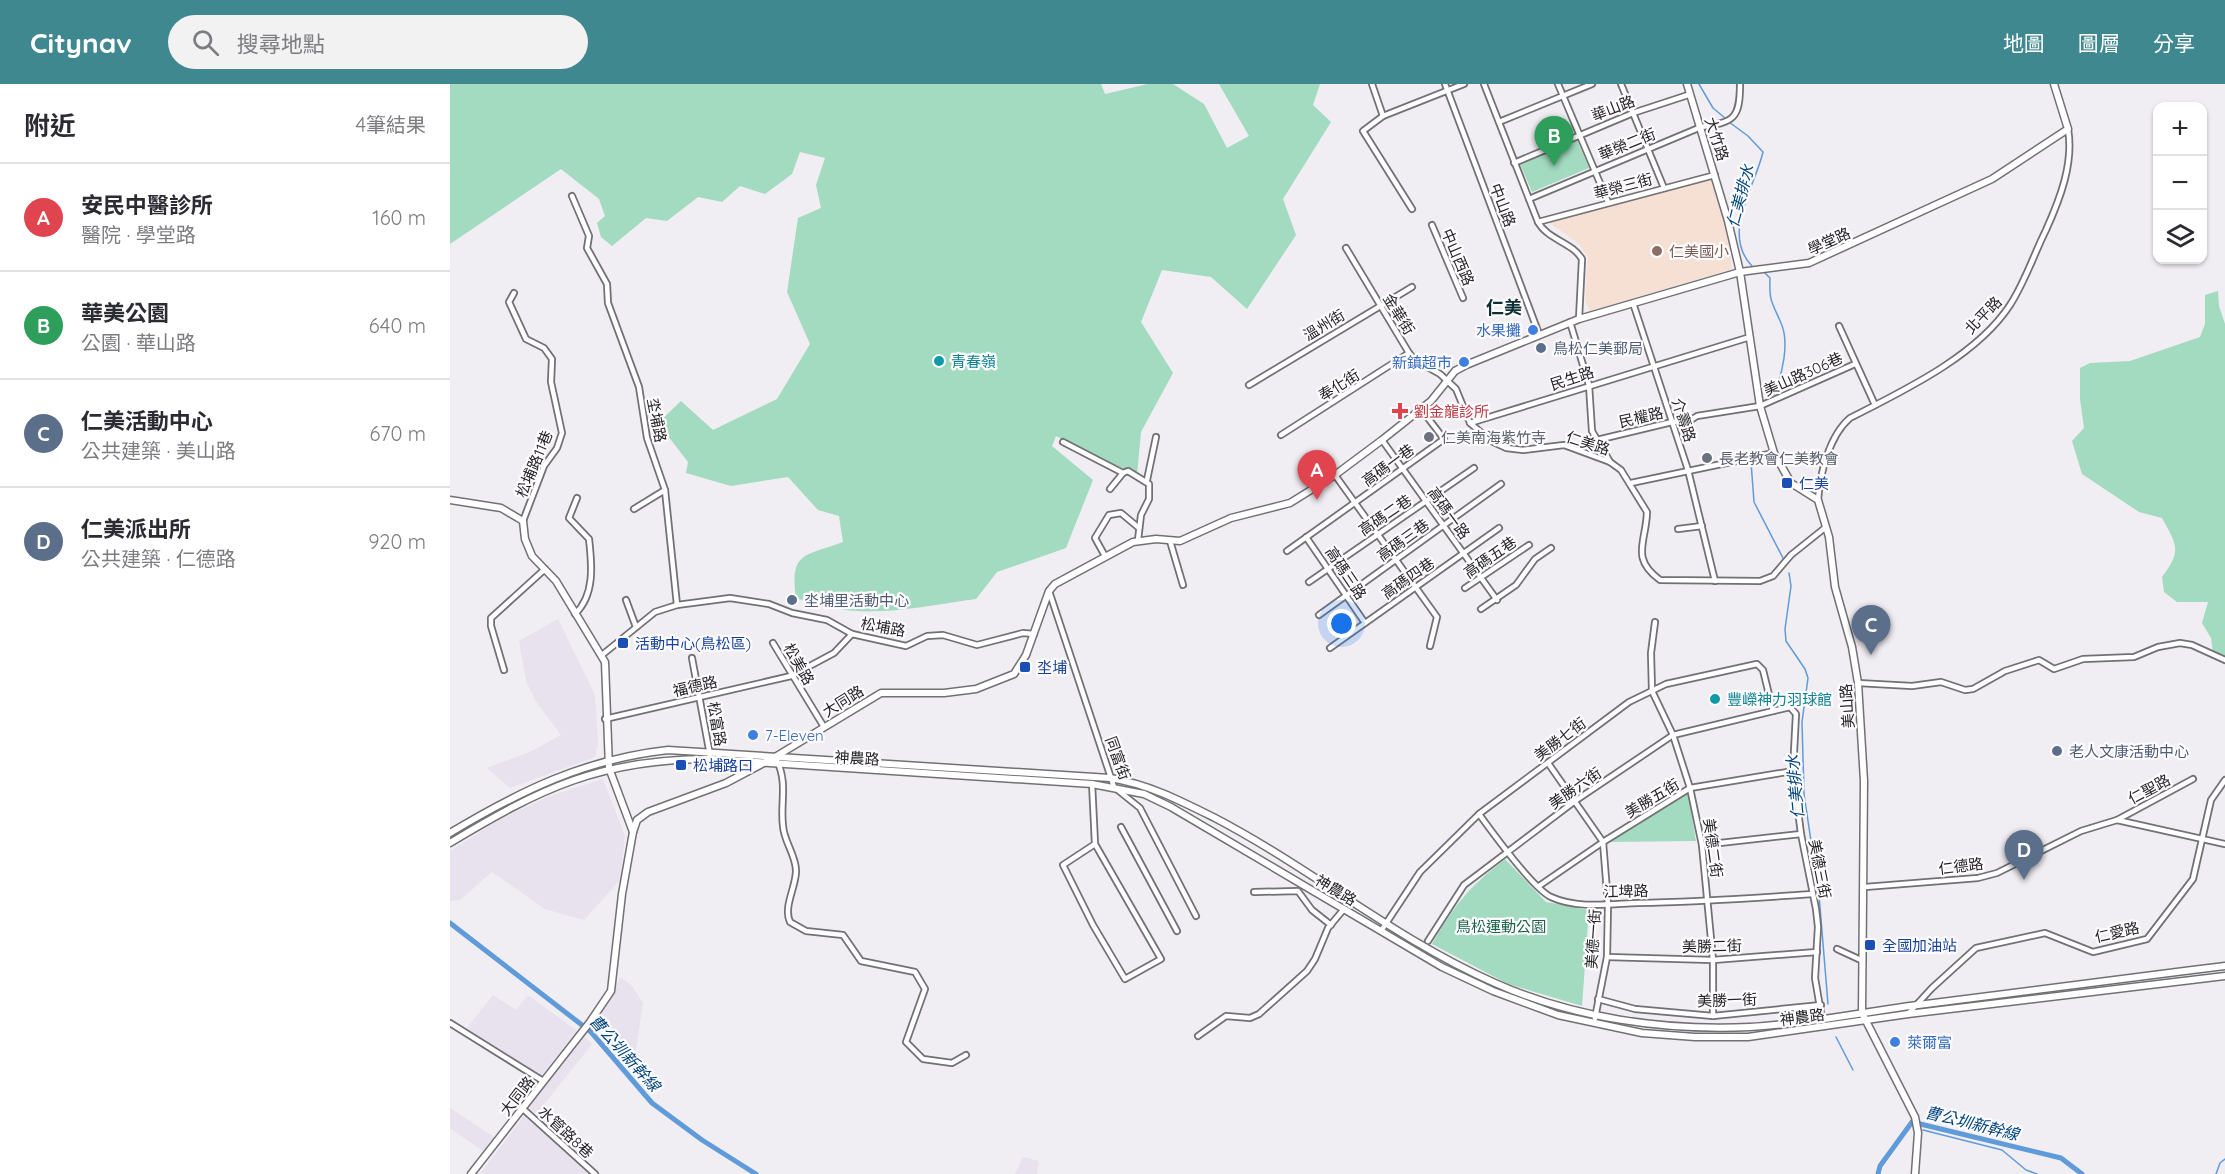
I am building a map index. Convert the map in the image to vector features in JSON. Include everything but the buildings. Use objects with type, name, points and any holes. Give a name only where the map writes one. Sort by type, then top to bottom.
[{"type":"street","points":[[1372,84],[1383,116]]},
{"type":"street","name":"中山路","points":[[1445,84],[1539,334]]},
{"type":"street","points":[[1412,209],[1363,131],[1383,116],[1464,84]]},
{"type":"street","points":[[1484,84],[1538,222],[1550,236],[1579,254],[1582,270],[1579,289],[1579,319]]},
{"type":"street","points":[[1558,84],[1608,202]]},
{"type":"street","points":[[1499,122],[1592,84]]},
{"type":"street","points":[[1621,84],[1664,188]]},
{"type":"street","name":"大竹路","points":[[1687,84],[1688,95],[1716,174],[1740,272]]},
{"type":"street","name":"華榮二街","points":[[1529,199],[1701,127],[1730,121],[1735,117],[1740,104],[1740,84]]},
{"type":"street","name":"北平路","points":[[1818,500],[1819,484],[1842,424],[1936,373],[1983,336],[2012,303],[2051,218],[2071,159],[2068,129],[2054,84]]},
{"type":"street","name":"華山路","points":[[1514,163],[1633,113],[1688,95]]},
{"type":"street","name":"學堂路","points":[[1170,541],[1190,538],[1220,522],[1290,503],[1335,475],[1382,440],[1431,401],[1447,380],[1466,365],[1579,319],[1740,272],[1809,263],[1992,179],[2068,129]]},
{"type":"street","name":"華榮三街","points":[[1538,222],[1716,174]]},
{"type":"street","name":"坔埔路","points":[[572,196],[589,236],[587,248],[607,284],[608,303],[639,387],[647,438],[665,490],[677,605]]},
{"type":"street","name":"中山西路","points":[[1432,225],[1463,298]]},
{"type":"street","name":"金華街","points":[[1346,248],[1409,353],[1415,360],[1447,380]]},
{"type":"street","points":[[1740,272],[1760,405],[1774,453],[1791,483],[1818,500]]},
{"type":"street","name":"溫州街","points":[[1249,385],[1412,287]]},
{"type":"street","name":"松埔路11巷","points":[[514,293],[509,302],[526,339],[544,348],[552,359],[551,382],[562,433],[557,448],[544,466],[524,521]]},
{"type":"street","name":"介壽路","points":[[1633,303],[1688,470],[1715,581]]},
{"type":"street","points":[[1570,322],[1589,384],[1592,431],[1610,462]]},
{"type":"street","name":"美山路306巷","points":[[1839,326],[1875,405]]},
{"type":"street","name":"民生路","points":[[1470,423],[1589,384],[1750,337]]},
{"type":"street","name":"奉化街","points":[[1281,435],[1409,353]]},
{"type":"street","name":"美山路306巷","points":[[1760,405],[1855,364]]},
{"type":"street","name":"仁美路","points":[[1447,380],[1456,389],[1470,423],[1491,441],[1506,448],[1523,450],[1564,445],[1610,462],[1621,470],[1647,512],[1640,554],[1647,571],[1660,580],[1760,581],[1773,576],[1791,555],[1826,527]]},
{"type":"street","name":"民權路","points":[[1597,440],[1672,422],[1760,405]]},
{"type":"street","name":"高碼一巷","points":[[1287,551],[1356,504],[1444,439],[1421,409]]},
{"type":"street","points":[[1138,540],[1141,515],[1149,499],[1150,489],[1147,480],[1156,437]]},
{"type":"street","name":"高碼一路","points":[[1382,440],[1497,600]]},
{"type":"street","points":[[1063,442],[1123,473]]},
{"type":"street","points":[[1631,483],[1774,453]]},
{"type":"street","name":"高碼二巷","points":[[1309,582],[1474,468]]},
{"type":"street","points":[[1110,489],[1123,473],[1128,471],[1147,480]]},
{"type":"street","points":[[1335,475],[1437,617],[1430,646]]},
{"type":"street","name":"高碼三巷","points":[[1319,615],[1501,484]]},
{"type":"street","points":[[634,509],[665,490]]},
{"type":"street","points":[[575,614],[589,595],[591,559],[589,538],[569,518],[577,498]]},
{"type":"street","points":[[450,500],[501,508],[524,521],[527,548],[556,581],[602,655],[607,670],[605,719],[608,764],[633,832]]},
{"type":"street","name":"美山路","points":[[1818,500],[1826,527],[1835,587],[1852,647],[1858,683],[1864,781],[1865,887],[1862,1013],[1915,1117],[1918,1133],[1915,1174]]},
{"type":"street","points":[[1105,556],[1095,538],[1109,514],[1121,513],[1139,528]]},
{"type":"street","points":[[1678,529],[1702,526]]},
{"type":"street","name":"高碼四巷","points":[[1330,648],[1499,528]]},
{"type":"street","name":"高碼三路","points":[[1306,537],[1365,623]]},
{"type":"street","points":[[1049,591],[1072,573],[1138,540],[1170,541],[1184,585]]},
{"type":"street","name":"高碼五巷","points":[[1465,588],[1529,545]]},
{"type":"street","points":[[1480,609],[1497,600],[1516,585],[1535,559],[1551,548]]},
{"type":"street","points":[[504,670],[491,626],[491,618],[544,568]]},
{"type":"street","name":"大同路","points":[[471,1174],[590,1022],[611,991],[622,894],[637,820],[648,812],[726,783],[775,757],[881,693],[944,693],[976,689],[1000,681],[1020,669],[1035,634],[1049,591]]},
{"type":"street","name":"同富街","points":[[1049,591],[1114,787],[1140,808],[1196,916]]},
{"type":"street","name":"松埔路","points":[[602,655],[655,612],[677,605],[730,598],[769,604],[836,622],[852,634],[906,646],[927,636],[943,635],[976,645],[1023,633],[1035,634]]},
{"type":"street","points":[[626,600],[636,627]]},
{"type":"street","points":[[1652,691],[1651,653],[1655,622]]},
{"type":"street","name":"福德路","points":[[605,719],[791,676],[834,653],[852,634]]},
{"type":"street","name":"松美路","points":[[773,643],[824,727]]},
{"type":"street","points":[[1858,683],[1912,686],[1941,682],[1965,690],[1973,689],[2006,671],[2039,660],[2054,669],[2060,669],[2083,659],[2134,657],[2158,647],[2180,643],[2192,645],[2225,660]]},
{"type":"street","name":"松富路","points":[[692,658],[711,751],[710,759]]},
{"type":"street","name":"美勝七街","points":[[1381,931],[1420,872],[1479,814],[1629,702],[1666,684],[1756,664],[1763,670],[1773,711]]},
{"type":"street","name":"美德二街","points":[[1652,691],[1673,735],[1690,788],[1702,845],[1713,960],[1713,1016]]},
{"type":"street","name":"美德三街","points":[[1773,711],[1790,707],[1796,714],[1793,771],[1801,834],[1818,927],[1815,978],[1822,1019]]},
{"type":"street","name":"美勝六街","points":[[1428,941],[1464,885],[1575,801],[1673,735],[1773,711]]},
{"type":"street","name":"神農路","points":[[450,833],[508,798],[555,777],[668,750],[711,751],[1093,781],[1144,794],[1172,807],[1442,967],[1493,992],[1540,1009],[1593,1024],[1642,1033],[1738,1037],[2225,976]]},
{"type":"street","points":[[775,757],[784,781],[783,827],[795,860],[796,874],[788,911],[790,922],[806,931],[843,935],[861,961],[915,972],[925,989],[906,1042],[923,1059],[952,1063],[966,1055]]},
{"type":"street","name":"神農路","points":[[450,843],[519,802],[608,764],[668,759],[710,759],[779,766],[1093,781],[1110,778],[1146,786],[1176,798],[1252,838],[1446,960],[1496,984],[1527,996],[1596,1014],[1643,1023],[1696,1027],[1750,1027],[2225,966]]},
{"type":"street","name":"美德一街","points":[[1548,763],[1603,842],[1608,904],[1607,957],[1593,1024]]},
{"type":"street","name":"美勝五街","points":[[1539,886],[1603,842],[1690,788],[1793,771]]},
{"type":"street","name":"仁聖路","points":[[2117,820],[2193,779]]},
{"type":"street","name":"仁愛路","points":[[1908,1014],[1976,948],[2045,933],[2093,951],[2147,939],[2193,879],[2211,800],[2225,780]]},
{"type":"street","points":[[1093,781],[1095,844],[1128,906],[1161,959],[1125,979],[1093,925],[1063,865],[1095,844]]},
{"type":"street","name":"江埤路","points":[[1479,814],[1507,851],[1539,886],[1551,897],[1562,900],[1608,904],[1708,901],[1812,894]]},
{"type":"street","points":[[2117,820],[2225,844]]},
{"type":"street","name":"仁德路","points":[[1865,887],[1978,878],[1997,873],[2081,831],[2117,820]]},
{"type":"street","points":[[1121,827],[1177,931]]},
{"type":"street","points":[[1702,845],[1801,834]]},
{"type":"street","points":[[1254,892],[1298,891],[1312,910],[1331,925]]},
{"type":"street","points":[[1197,1036],[1226,1016],[1250,1018],[1257,1015],[1307,971],[1331,925],[1344,909]]},
{"type":"street","points":[[1838,949],[1863,961]]},
{"type":"street","name":"美勝二街","points":[[1607,957],[1713,960],[1817,952]]},
{"type":"street","name":"美勝一街","points":[[1598,999],[1635,1009],[1713,1016],[1821,1005]]},
{"type":"street","points":[[450,1023],[543,1081]]},
{"type":"street","name":"水管路8巷","points":[[522,1108],[595,1174]]},
{"type":"shaded area","name":"仁美國小","points":[[1712,179],[1725,223],[1732,269],[1590,311],[1585,301],[1588,257],[1579,244],[1547,221]]},
{"type":"shaded area","points":[[558,619],[595,695],[598,744],[595,757],[510,788],[487,768],[532,751],[561,735],[535,700],[526,681],[519,641]]},
{"type":"shaded area","points":[[603,779],[625,836],[620,880],[584,920],[545,909],[492,872],[460,900],[450,901],[450,851],[499,820],[550,796]]},
{"type":"shaded area","points":[[620,977],[632,986],[643,1003],[634,1063],[596,1024]]},
{"type":"shaded area","points":[[493,995],[516,1010],[528,995],[577,1031],[540,1077],[467,1028]]},
{"type":"shaded area","points":[[585,1037],[592,1044],[537,1113],[527,1108]]},
{"type":"shaded area","points":[[450,1108],[494,1137],[483,1151],[450,1128]]},
{"type":"shaded area","points":[[524,1116],[594,1174],[480,1174]]},
{"type":"shaded area","points":[[1023,1157],[1039,1161],[1037,1174],[1015,1174]]},
{"type":"green space","points":[[450,84],[1101,84],[1105,94],[1148,84],[1173,84],[1204,104],[1227,148],[1249,136],[1219,84],[1320,84],[1313,105],[1331,122],[1283,199],[1296,235],[1247,309],[1211,277],[1162,270],[1141,322],[1173,373],[1141,432],[1137,475],[1056,436],[1052,446],[1093,480],[1066,548],[997,572],[976,599],[907,609],[864,611],[843,610],[796,598],[794,583],[798,563],[810,553],[843,542],[839,516],[818,510],[788,477],[731,486],[686,473],[688,462],[658,423],[681,401],[713,430],[777,399],[810,344],[787,292],[798,218],[821,208],[816,185],[825,158],[800,152],[792,174],[765,194],[740,186],[722,202],[698,197],[667,221],[646,218],[612,246],[601,237],[597,223],[605,216],[599,199],[561,169],[450,244]]},
{"type":"green space","points":[[1577,140],[1589,168],[1532,192],[1520,164]]},
{"type":"green space","points":[[2218,291],[2219,306],[2225,324],[2225,658],[2213,653],[2211,638],[2202,623],[2208,602],[2177,602],[2164,592],[2162,577],[2173,561],[2175,548],[2162,518],[2139,512],[2082,474],[2072,441],[2084,428],[2080,399],[2080,368],[2090,363],[2130,361],[2200,337],[2205,324],[2205,295]]},
{"type":"green space","points":[[1688,793],[1696,841],[1609,842]]},
{"type":"green space","name":"鳥松運動公園","points":[[1505,859],[1546,902],[1589,910],[1582,1006],[1508,984],[1432,944],[1463,897]]},
{"type":"waterway","name":"仁美排水","points":[[1699,84],[1713,108],[1725,118]]},
{"type":"waterway","name":"仁美排水","points":[[1729,122],[1748,136],[1763,152],[1740,225],[1743,253],[1752,266]]},
{"type":"waterway","name":"仁美排水","points":[[1765,273],[1770,278],[1773,306],[1784,331],[1785,340],[1780,378],[1774,394]]},
{"type":"waterway","name":"仁美排水","points":[[1751,462],[1754,502],[1784,560]]},
{"type":"waterway","name":"仁美排水","points":[[1789,573],[1791,586],[1785,629],[1786,641],[1805,669],[1808,678],[1802,722],[1804,794],[1819,895],[1828,1004]]},
{"type":"waterway","name":"曹公圳新幹線","points":[[450,923],[591,1032],[652,1103],[702,1140],[756,1174]]},
{"type":"waterway","name":"仁美排水","points":[[1836,1037],[1853,1070]]},
{"type":"waterway","name":"曹公圳新幹線","points":[[1878,1174],[1880,1166],[1912,1122],[2061,1158],[2082,1174]]},
{"type":"waterway","name":"仁美排水","points":[[1923,1130],[2002,1150],[2026,1170],[2037,1174]]},
{"type":"waterway","points":[[2216,1174],[2220,1163],[2225,1159]]},
{"type":"place","name":"華美公園","points":[[1554,166]]},
{"type":"place","name":"仁美國小","points":[[1657,251]]},
{"type":"place","name":"水果攤","points":[[1533,330]]},
{"type":"place","name":"鳥松仁美郵局","points":[[1541,348]]},
{"type":"place","name":"青春嶺","points":[[939,361]]},
{"type":"place","name":"新鎮超市","points":[[1464,362]]},
{"type":"place","name":"劉金龍診所","points":[[1400,411]]},
{"type":"place","name":"仁美南海紫竹寺","points":[[1429,437]]},
{"type":"place","name":"長老教會仁美教會","points":[[1707,458]]},
{"type":"place","name":"仁美","points":[[1787,483]]},
{"type":"place","name":"安民中醫診所","points":[[1317,500]]},
{"type":"place","name":"坔埔里活動中心","points":[[792,600]]},
{"type":"place","name":"活動中心(鳥松區)","points":[[623,643]]},
{"type":"place","name":"仁美活動中心","points":[[1871,655]]},
{"type":"place","name":"坔埔","points":[[1025,667]]},
{"type":"place","name":"豐嶸神力羽球館","points":[[1715,699]]},
{"type":"place","name":"7-Eleven","points":[[753,735]]},
{"type":"place","name":"老人文康活動中心","points":[[2057,751]]},
{"type":"place","name":"松埔路口","points":[[681,765]]},
{"type":"place","name":"仁美派出所","points":[[2024,880]]},
{"type":"place","name":"全國加油站","points":[[1870,945]]},
{"type":"place","name":"萊爾富","points":[[1895,1042]]},
{"type":"district","name":"仁美","points":[[1504,307]]}]
